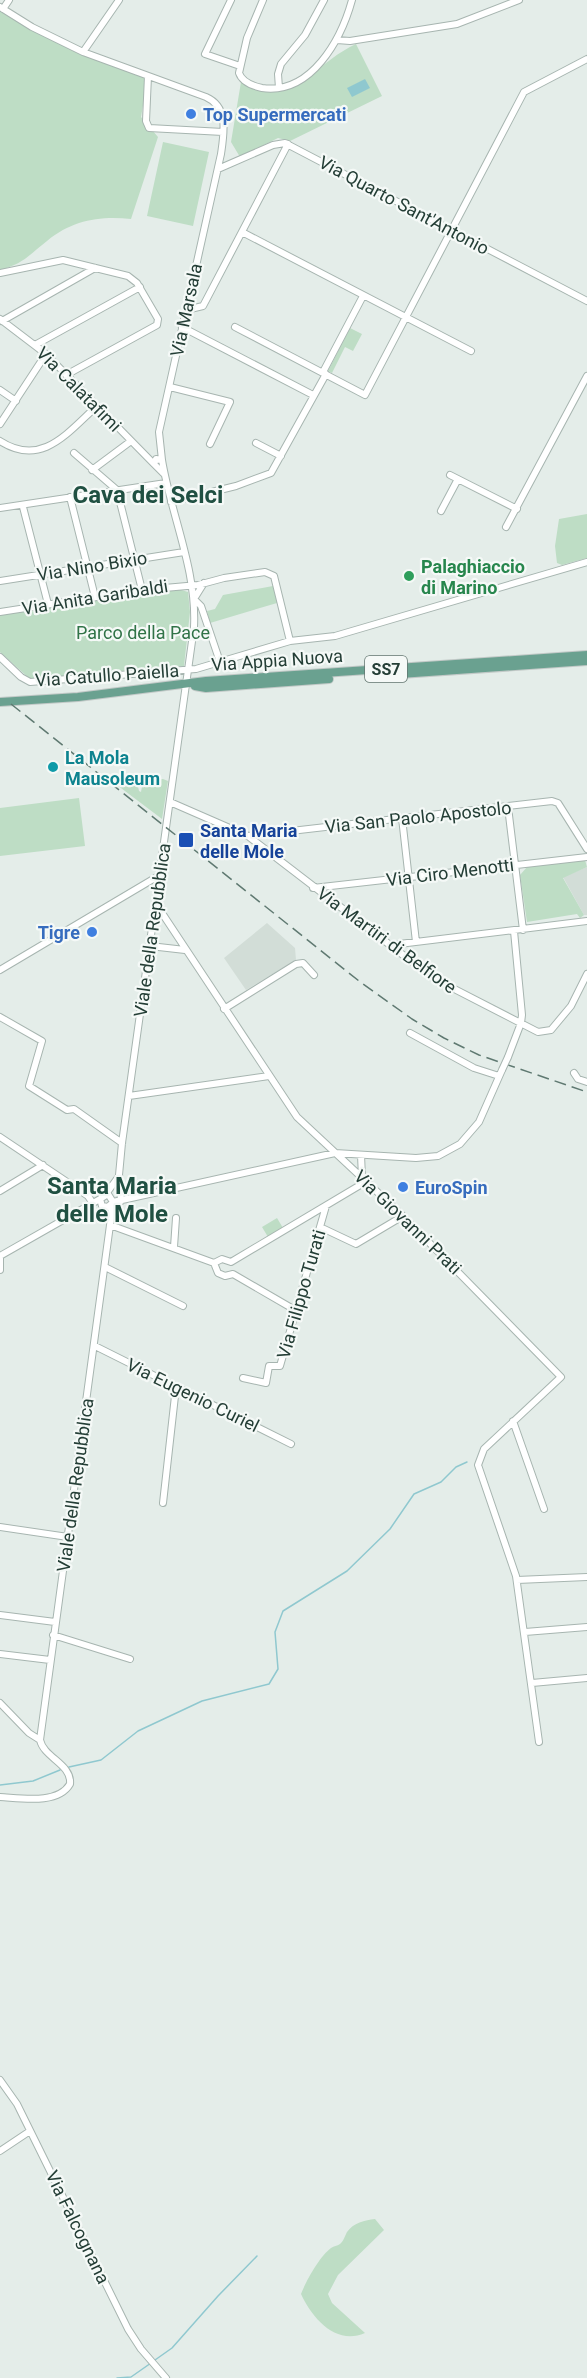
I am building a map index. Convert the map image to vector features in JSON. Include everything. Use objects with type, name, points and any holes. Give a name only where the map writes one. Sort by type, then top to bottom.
[{"type":"main road","name":"Via Appia Nuova","points":[[0,699],[587,655]]},
{"type":"main road","name":"Via Appia Nuova","points":[[186,685],[206,688],[587,661]]},
{"type":"street","points":[[9,0],[1,8],[32,27],[83,52],[148,76],[213,100],[221,110],[223,132],[149,128],[146,121],[148,76]]},
{"type":"street","points":[[83,52],[118,0]]},
{"type":"street","points":[[231,0],[205,54],[240,66]]},
{"type":"street","points":[[263,0],[247,38],[240,66],[240,77],[251,84],[279,88],[294,84],[312,70],[330,51],[337,40],[352,0]]},
{"type":"street","points":[[279,88],[281,64],[305,35],[324,0]]},
{"type":"street","points":[[337,40],[350,41],[450,26],[519,0]]},
{"type":"street","points":[[235,327],[365,395],[524,92],[587,59]]},
{"type":"street","name":"Via Marsala","points":[[157,461],[160,452],[159,432],[218,169],[223,132]]},
{"type":"street","points":[[186,310],[203,307],[288,144],[276,144],[218,169]]},
{"type":"street","name":"Via Quarto Sant'Antonio","points":[[288,144],[587,301]]},
{"type":"street","points":[[242,232],[471,351]]},
{"type":"street","points":[[0,273],[61,260],[130,277],[140,287],[158,320],[156,326],[66,375]]},
{"type":"street","points":[[1,320],[95,268]]},
{"type":"street","points":[[35,345],[140,287]]},
{"type":"street","points":[[171,502],[267,476],[325,373],[363,296]]},
{"type":"street","name":"Via Calatafimi","points":[[1,320],[46,354],[131,441],[157,461],[166,483]]},
{"type":"street","points":[[182,327],[313,395]]},
{"type":"street","points":[[0,424],[46,354]]},
{"type":"street","points":[[506,527],[587,376]]},
{"type":"street","points":[[170,387],[230,402],[210,444]]},
{"type":"street","points":[[0,390],[16,400]]},
{"type":"street","points":[[0,441],[15,449],[48,448],[96,406]]},
{"type":"street","points":[[92,470],[131,441]]},
{"type":"street","points":[[256,443],[280,456]]},
{"type":"street","points":[[74,453],[117,490],[142,590]]},
{"type":"street","points":[[450,475],[517,509]]},
{"type":"street","points":[[441,511],[458,479]]},
{"type":"street","points":[[0,508],[23,507],[70,497],[166,483],[194,599],[192,669],[186,685]]},
{"type":"street","points":[[70,497],[95,597]]},
{"type":"street","points":[[23,507],[48,604]]},
{"type":"street","name":"Via Nino Bixio","points":[[0,581],[184,552]]},
{"type":"street","name":"Via Catullo Paiella","points":[[0,657],[21,677],[30,682],[192,669],[290,641],[335,636],[587,562]]},
{"type":"street","name":"Via Anita Garibaldi","points":[[0,611],[204,583],[266,572],[272,574],[290,641]]},
{"type":"street","points":[[194,599],[204,583]]},
{"type":"street","points":[[194,599],[201,606],[220,662]]},
{"type":"street","name":"Viale della Repubblica","points":[[121,1201],[119,1175],[122,1143],[186,685]]},
{"type":"street","name":"Via San Paolo Apostolo","points":[[248,836],[552,801],[558,803],[587,849]]},
{"type":"street","name":"Via Martiri di Belfiore","points":[[170,802],[248,836],[313,888],[447,987],[542,1033],[551,1030],[571,1006],[586,976]]},
{"type":"street","points":[[508,807],[524,930]]},
{"type":"street","points":[[402,818],[416,942]]},
{"type":"street","name":"Via Ciro Menotti","points":[[313,888],[587,857]]},
{"type":"street","points":[[0,970],[160,875]]},
{"type":"street","name":"Via Giovanni Prati","points":[[156,904],[297,1117],[403,1216],[561,1377],[483,1451],[478,1466],[517,1580],[539,1742]]},
{"type":"street","points":[[391,945],[587,921]]},
{"type":"street","points":[[104,1207],[121,1201],[335,1153],[428,1158],[449,1151],[465,1139],[479,1122],[521,1023],[514,931]]},
{"type":"street","points":[[150,946],[185,950]]},
{"type":"street","points":[[224,1009],[296,964],[303,963],[314,975]]},
{"type":"street","points":[[0,1017],[42,1041],[30,1086],[67,1110],[74,1109],[122,1143]]},
{"type":"street","points":[[410,1033],[474,1068],[500,1073]]},
{"type":"street","points":[[574,1073],[578,1079],[587,1082]]},
{"type":"street","points":[[129,1096],[269,1076]]},
{"type":"street","points":[[0,1137],[88,1196],[92,1202]]},
{"type":"street","points":[[119,1175],[103,1197],[110,1224],[214,1263],[222,1259],[231,1262],[326,1206],[364,1179],[361,1155]]},
{"type":"street","points":[[0,1191],[43,1165]]},
{"type":"street","points":[[0,1270],[0,1256],[92,1202],[111,1196],[113,1203]]},
{"type":"street","name":"Viale della Repubblica","points":[[42,1744],[53,1635],[95,1346],[113,1203]]},
{"type":"street","name":"Via Filippo Turati","points":[[243,1378],[266,1383],[269,1366],[280,1366],[326,1206]]},
{"type":"street","points":[[320,1227],[356,1244],[403,1216]]},
{"type":"street","points":[[174,1247],[176,1218]]},
{"type":"street","points":[[214,1263],[221,1275],[233,1274],[295,1310]]},
{"type":"street","points":[[105,1267],[183,1306]]},
{"type":"street","name":"Via Eugenio Curiel","points":[[95,1346],[291,1444]]},
{"type":"street","points":[[163,1503],[176,1387]]},
{"type":"street","points":[[513,1421],[544,1509]]},
{"type":"street","points":[[0,1527],[68,1537]]},
{"type":"street","points":[[517,1580],[587,1577]]},
{"type":"street","points":[[0,1615],[55,1622]]},
{"type":"street","points":[[525,1632],[587,1626]]},
{"type":"street","points":[[53,1635],[130,1659]]},
{"type":"street","points":[[0,1654],[50,1660]]},
{"type":"street","points":[[532,1683],[587,1678]]},
{"type":"street","points":[[0,1703],[69,1774],[67,1788],[57,1794],[39,1798],[0,1797]]},
{"type":"street","name":"Via Falcognana","points":[[0,2080],[17,2104],[128,2329],[143,2353],[166,2378]]},
{"type":"street","points":[[0,2151],[30,2131]]},
{"type":"shaded area","points":[[587,867],[587,915],[584,915],[563,877]]},
{"type":"shaded area","points":[[267,923],[295,948],[296,960],[246,990],[224,958]]},
{"type":"green space","points":[[0,7],[32,27],[148,76],[141,117],[158,137],[131,219],[97,219],[77,224],[57,234],[20,262],[0,270]]},
{"type":"green space","points":[[356,44],[382,96],[290,141],[278,138],[240,157],[231,142],[241,82],[277,90],[290,87],[303,81]]},
{"type":"green space","points":[[163,142],[209,152],[193,226],[147,216]]},
{"type":"green space","points":[[350,328],[362,334],[353,351],[345,347],[332,373],[328,371]]},
{"type":"green space","points":[[587,514],[587,558],[562,565],[557,563],[555,546],[559,519]]},
{"type":"green space","points":[[273,586],[277,603],[210,623],[207,611],[215,609],[223,595]]},
{"type":"green space","name":"Parco della Pace","points":[[178,589],[188,592],[190,612],[184,666],[30,679],[0,652],[0,615]]},
{"type":"green space","points":[[163,779],[168,781],[162,819],[117,785],[137,782],[141,792],[143,781]]},
{"type":"green space","points":[[79,798],[85,846],[0,856],[0,808]]},
{"type":"green space","points":[[585,860],[587,867],[563,878],[584,915],[580,918],[577,914],[527,922],[520,875],[527,867]]},
{"type":"green space","points":[[277,1218],[283,1228],[268,1237],[262,1227]]},
{"type":"green space","points":[[375,2219],[384,2230],[338,2275],[328,2294],[332,2303],[365,2333],[344,2336],[335,2333],[318,2320],[301,2294],[322,2257],[331,2248],[341,2243],[352,2226]]},
{"type":"water","points":[[365,79],[370,88],[352,97],[347,88]]},
{"type":"waterway","points":[[69,1767],[101,1760],[138,1731],[202,1701],[269,1684],[278,1669],[275,1632],[283,1611],[347,1571],[390,1529],[414,1494],[441,1482],[456,1467],[467,1462]]},
{"type":"waterway","points":[[0,1785],[33,1781],[60,1770]]},
{"type":"waterway","points":[[155,2360],[172,2348],[257,2256]]},
{"type":"waterway","points":[[117,2378],[131,2377],[151,2363]]},
{"type":"railway","points":[[11,704],[359,981],[412,1019],[479,1055],[587,1092]]},
{"type":"place","name":"Top Supermercati","points":[[191,114]]},
{"type":"place","name":"Palaghiaccio di Marino","points":[[409,576]]},
{"type":"place","name":"La Mola Mausoleum","points":[[53,767]]},
{"type":"place","name":"Santa Maria delle Mole","points":[[186,840]]},
{"type":"place","name":"Tigre","points":[[92,932]]},
{"type":"place","name":"EuroSpin","points":[[403,1187]]},
{"type":"district","name":"Cava dei Selci","points":[[148,495]]},
{"type":"district","name":"Santa Maria delle Mole","points":[[112,1200]]}]
